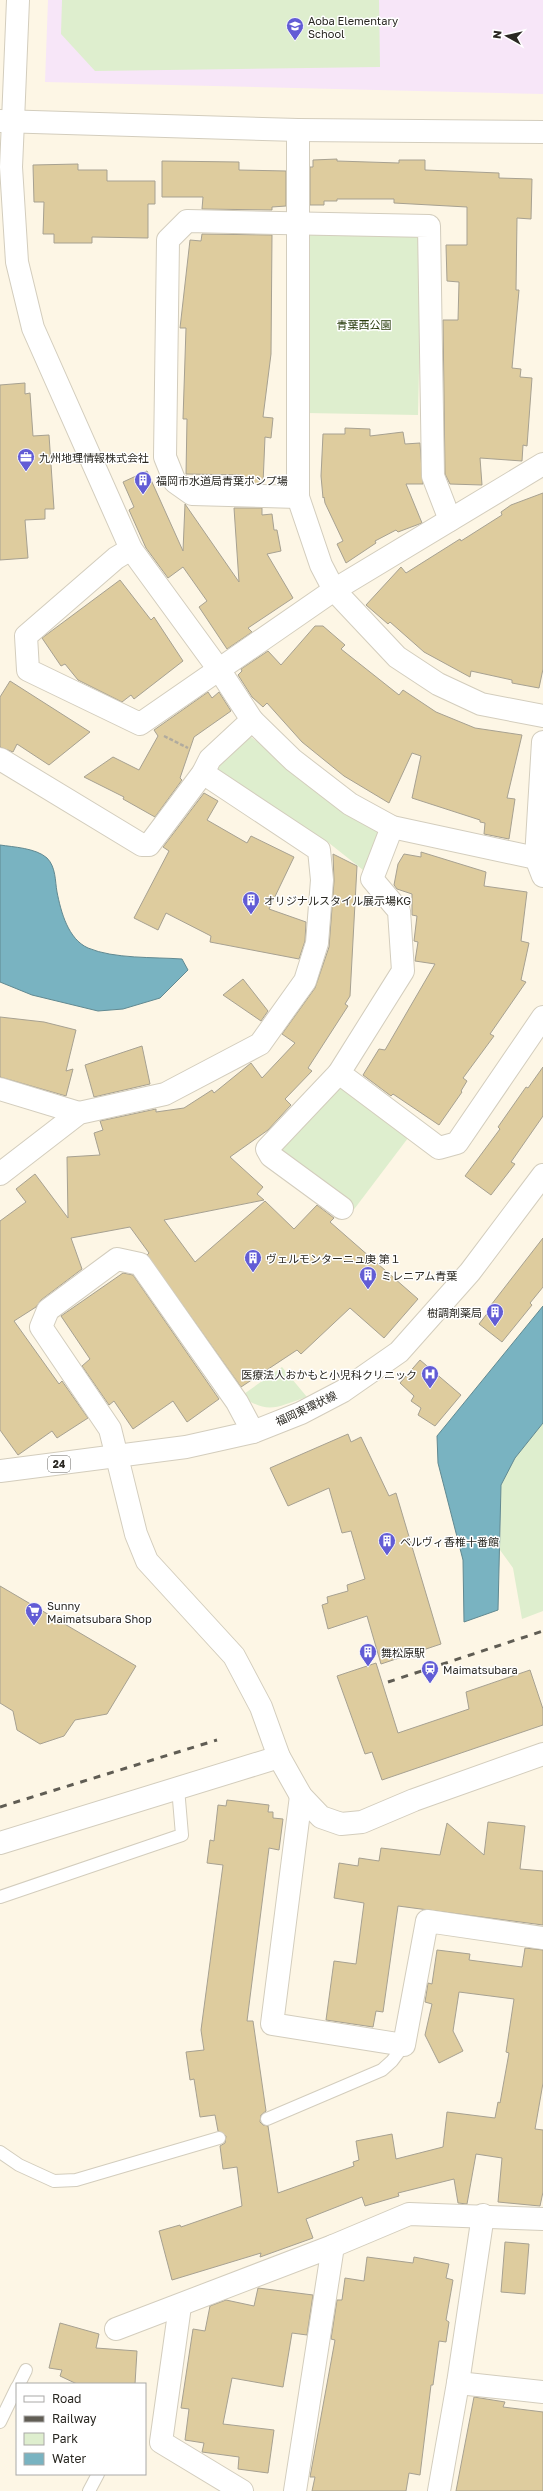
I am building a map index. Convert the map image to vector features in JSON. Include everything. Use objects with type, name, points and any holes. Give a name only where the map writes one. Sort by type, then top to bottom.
[{"type":"street","points":[[18,0],[7,121],[17,262],[33,328],[131,549],[220,671],[252,720],[293,760],[350,804],[392,827],[540,867],[543,742]]},
{"type":"street","points":[[7,121],[298,130],[543,132]]},
{"type":"street","points":[[298,130],[298,497],[321,565],[334,590],[397,657],[438,684],[480,704],[543,716]]},
{"type":"street","points":[[298,497],[192,494],[174,482],[165,457],[168,240],[187,221],[429,226],[434,476],[450,520]]},
{"type":"street","points":[[131,549],[116,558],[26,636],[28,670],[140,724],[220,671],[334,590],[543,464]]},
{"type":"street","points":[[0,759],[142,845],[149,845],[207,766],[252,720]]},
{"type":"street","points":[[0,1174],[79,1113],[165,1094],[260,1044],[305,980],[317,943],[322,880],[319,850],[207,766]]},
{"type":"street","points":[[342,1208],[271,1156],[267,1149],[339,1074],[403,971],[399,911],[372,878],[392,827]]},
{"type":"street","points":[[339,1074],[439,1148],[458,1142],[543,1017]]},
{"type":"street","points":[[0,1089],[79,1113]]},
{"type":"street","name":"福岡東環状線","points":[[0,1471],[186,1447],[253,1432],[302,1412],[343,1391],[399,1352],[470,1272],[543,1175]]},
{"type":"street","points":[[253,1432],[237,1402],[140,1264],[117,1259],[48,1310],[41,1327],[110,1429],[136,1534],[147,1561],[234,1656],[261,1706],[279,1757],[301,1796],[321,1817],[340,1824],[362,1822],[414,1800],[543,1754]]},
{"type":"street","points":[[0,1844],[279,1757]]},
{"type":"street","points":[[301,1796],[272,2024],[404,2045],[427,1921],[543,1938]]},
{"type":"street","points":[[116,2329],[180,2306],[333,2246],[409,2214],[483,2215],[543,2219]]},
{"type":"street","points":[[439,2491],[458,2383],[483,2215]]},
{"type":"street","points":[[295,2491],[333,2246]]},
{"type":"street","points":[[180,2306],[162,2442],[242,2491]]},
{"type":"street","points":[[458,2383],[543,2392]]},
{"type":"lane","points":[[0,1897],[182,1835],[178,1788]]},
{"type":"lane","points":[[267,2119],[382,2070],[392,2061],[404,2045]]},
{"type":"lane","points":[[0,2152],[19,2165],[54,2181],[76,2180],[219,2138]]},
{"type":"lane","points":[[20,2383],[26,2370]]},
{"type":"lane","points":[[0,2422],[16,2389]]},
{"type":"lane","points":[[89,2491],[97,2475]]},
{"type":"path","points":[[140,724],[207,766]]},
{"type":"shaded area","name":"Aoba Elementary School","points":[[48,0],[543,0],[543,94],[45,82]]},
{"type":"green space","points":[[62,0],[379,0],[380,67],[95,71],[61,34]]},
{"type":"green space","name":"青葉西公園","points":[[309,234],[422,235],[418,415],[306,413]]},
{"type":"green space","points":[[251,737],[383,833],[368,874],[329,843],[218,778],[217,764]]},
{"type":"green space","points":[[338,1086],[408,1138],[352,1212],[274,1150]]},
{"type":"green space","points":[[282,1367],[307,1397],[280,1406],[266,1407],[259,1406],[241,1396]]},
{"type":"green space","points":[[543,1423],[543,1611],[522,1619],[513,1568],[500,1550],[501,1485],[515,1458]]},
{"type":"water","points":[[0,845],[31,850],[47,858],[54,870],[57,892],[66,924],[70,932],[81,944],[98,952],[122,956],[182,959],[188,970],[160,998],[123,1009],[98,1011],[32,995],[0,982]]},
{"type":"water","points":[[543,1306],[543,1423],[515,1458],[501,1485],[498,1610],[464,1622],[463,1560],[438,1463],[437,1436]]},
{"type":"building","points":[[337,159],[337,161],[399,163],[399,160],[425,160],[425,170],[499,173],[499,178],[532,179],[531,219],[517,218],[516,290],[519,290],[512,368],[521,369],[520,377],[532,378],[527,446],[523,445],[522,461],[480,458],[482,485],[450,484],[445,474],[443,320],[458,320],[459,282],[447,281],[446,245],[467,245],[467,207],[394,203],[394,199],[337,199],[337,201],[324,201],[324,205],[310,205],[310,167],[313,167],[313,160]]},
{"type":"building","points":[[162,161],[239,162],[239,170],[286,171],[286,206],[272,207],[272,210],[202,209],[203,197],[162,197]]},
{"type":"building","points":[[78,164],[78,170],[107,170],[107,181],[155,181],[155,204],[148,204],[148,238],[92,237],[92,243],[54,243],[54,234],[43,234],[44,202],[34,202],[33,165]]},
{"type":"building","points":[[202,234],[272,235],[271,354],[263,417],[273,418],[271,438],[265,437],[263,484],[233,483],[241,475],[186,474],[187,419],[183,419],[186,328],[180,328],[190,240],[201,241]]},
{"type":"building","name":"九州地理情報株式会社","points":[[25,383],[25,394],[30,393],[33,436],[49,435],[54,509],[45,509],[45,519],[25,520],[28,558],[0,560],[0,385]]},
{"type":"building","points":[[345,428],[370,429],[370,436],[403,432],[405,444],[420,443],[423,484],[406,484],[422,523],[398,532],[396,530],[375,541],[376,543],[346,563],[337,544],[343,541],[325,503],[324,497],[323,498],[321,476],[323,434],[345,434]]},
{"type":"building","points":[[147,471],[183,551],[185,504],[239,582],[234,508],[262,508],[262,515],[272,514],[274,530],[277,530],[281,551],[267,554],[293,598],[248,628],[252,632],[227,649],[199,607],[207,601],[183,567],[168,578],[146,548],[129,510],[134,507],[123,482]]},
{"type":"building","points":[[543,493],[543,669],[539,688],[512,683],[512,680],[471,671],[470,677],[424,652],[390,622],[388,624],[366,605],[401,567],[406,573],[502,515],[501,512],[511,505]]},
{"type":"building","points":[[120,580],[151,620],[154,617],[183,661],[134,699],[131,695],[122,702],[78,680],[65,664],[61,666],[42,638]]},
{"type":"building","points":[[315,626],[323,626],[345,645],[341,649],[399,695],[403,690],[436,712],[475,728],[522,735],[507,798],[515,799],[509,839],[484,834],[485,823],[480,822],[480,820],[412,798],[421,756],[412,753],[389,803],[344,776],[302,742],[267,703],[263,707],[252,697],[238,675],[242,671],[241,669],[268,651],[281,665]]},
{"type":"building","points":[[10,681],[90,732],[49,765],[17,744],[13,752],[0,747],[0,697]]},
{"type":"building","points":[[208,692],[212,698],[219,692],[231,711],[194,737],[180,778],[182,780],[155,817],[123,799],[124,797],[84,777],[113,757],[139,770],[158,736],[154,730]]},
{"type":"building","points":[[204,793],[218,801],[207,820],[247,843],[251,836],[294,857],[269,909],[306,922],[305,941],[299,959],[210,942],[211,936],[166,913],[158,930],[134,918],[169,851],[163,847]]},
{"type":"building","points":[[421,852],[486,872],[484,886],[527,892],[521,941],[529,943],[521,980],[526,982],[490,1034],[494,1036],[463,1078],[467,1081],[461,1091],[462,1092],[439,1125],[393,1094],[391,1096],[363,1075],[379,1049],[385,1050],[435,964],[415,961],[418,942],[414,941],[417,916],[412,915],[412,894],[397,889],[394,885],[398,864],[404,854],[421,857]]},
{"type":"building","points":[[333,854],[357,866],[350,996],[345,1004],[348,1006],[308,1068],[312,1071],[285,1099],[291,1105],[268,1130],[230,1157],[263,1187],[257,1194],[264,1200],[164,1220],[195,1262],[265,1201],[294,1229],[317,1205],[334,1218],[330,1222],[418,1299],[384,1338],[350,1308],[301,1354],[297,1350],[241,1387],[147,1255],[149,1253],[130,1227],[71,1238],[82,1269],[41,1300],[36,1307],[14,1321],[59,1384],[62,1381],[88,1418],[57,1438],[52,1431],[18,1455],[0,1430],[0,1221],[26,1202],[16,1189],[35,1174],[68,1218],[67,1157],[100,1155],[94,1133],[103,1130],[100,1121],[156,1109],[156,1112],[184,1108],[212,1090],[214,1093],[251,1063],[262,1078],[295,1043],[282,1034],[315,988],[329,947],[334,881]]},
{"type":"building","points":[[243,979],[268,1011],[261,1021],[223,995]]},
{"type":"building","points":[[0,1017],[44,1022],[76,1030],[66,1071],[73,1069],[66,1096],[0,1077]]},
{"type":"building","points":[[142,1046],[150,1084],[94,1097],[85,1065]]},
{"type":"building","points":[[543,1067],[543,1116],[511,1162],[515,1164],[491,1195],[465,1176],[500,1129],[498,1127],[526,1087],[528,1088]]},
{"type":"building","points":[[543,1238],[543,1287],[530,1303],[532,1305],[502,1342],[479,1324],[493,1306],[491,1305]]},
{"type":"building","points":[[123,1273],[133,1275],[219,1399],[187,1422],[173,1401],[133,1429],[114,1401],[109,1405],[82,1366],[90,1359],[61,1316]]},
{"type":"building","name":"医療法人おかもと小児科クリニック","points":[[420,1360],[461,1395],[435,1426],[418,1415],[421,1408],[411,1401],[414,1396],[400,1383]]},
{"type":"building","points":[[348,1434],[351,1442],[361,1437],[389,1496],[396,1493],[441,1644],[381,1664],[367,1616],[328,1629],[322,1605],[328,1603],[327,1597],[348,1591],[347,1585],[365,1579],[351,1531],[342,1533],[329,1488],[288,1506],[270,1468]]},
{"type":"building","name":"Sunny Maimatsubara Shop","points":[[0,1586],[136,1666],[107,1714],[75,1720],[64,1736],[40,1744],[17,1730],[13,1711],[0,1703]]},
{"type":"building","points":[[376,1663],[398,1733],[469,1709],[466,1692],[530,1670],[543,1709],[543,1725],[382,1780],[372,1752],[365,1754],[337,1676]]},
{"type":"building","points":[[227,1800],[269,1805],[268,1812],[273,1812],[273,1818],[283,1819],[279,1850],[269,1848],[247,2021],[253,2021],[266,2111],[261,2115],[260,2122],[263,2125],[268,2126],[278,2193],[354,2166],[353,2162],[359,2160],[356,2141],[392,2134],[396,2159],[443,2147],[447,2112],[495,2118],[498,2102],[500,2103],[509,2053],[506,2052],[514,1999],[459,1992],[453,2031],[463,2051],[439,2063],[425,2035],[432,2004],[425,2002],[428,1983],[432,1984],[437,1950],[470,1954],[469,1960],[522,1967],[525,1948],[543,1950],[543,2083],[535,2129],[543,2130],[543,2192],[540,2206],[498,2202],[502,2158],[476,2154],[467,2204],[458,2203],[454,2179],[398,2193],[399,2196],[365,2206],[362,2197],[306,2219],[313,2238],[260,2257],[261,2253],[172,2280],[159,2231],[180,2225],[181,2227],[242,2206],[237,2167],[223,2169],[220,2146],[225,2143],[226,2136],[218,2131],[215,2115],[200,2117],[194,2079],[190,2080],[186,2052],[204,2050],[201,2030],[223,1865],[207,1863],[210,1840],[214,1841],[218,1805],[226,1806]]},
{"type":"building","points":[[488,1822],[525,1826],[520,1869],[543,1871],[543,1925],[398,1906],[383,2012],[376,2011],[373,2027],[326,2020],[334,1961],[356,1964],[364,1903],[334,1898],[339,1863],[358,1866],[359,1858],[379,1861],[381,1848],[440,1855],[447,1823],[484,1855]]},
{"type":"building","points":[[505,2242],[529,2244],[525,2294],[501,2292]]},
{"type":"building","points":[[367,2257],[413,2263],[414,2257],[449,2264],[446,2278],[453,2280],[446,2320],[449,2322],[446,2342],[439,2341],[433,2385],[431,2385],[420,2475],[409,2473],[406,2491],[312,2491],[315,2477],[310,2477],[335,2340],[331,2339],[337,2300],[342,2300],[345,2278],[364,2281]]},
{"type":"building","points":[[258,2288],[313,2295],[307,2335],[292,2333],[283,2387],[232,2378],[223,2424],[274,2430],[268,2473],[238,2469],[239,2457],[202,2452],[204,2443],[185,2440],[189,2409],[181,2408],[193,2329],[205,2331],[210,2306],[226,2300],[254,2306]]},
{"type":"building","points":[[60,2323],[99,2334],[96,2348],[137,2351],[135,2383],[75,2383],[60,2376],[62,2370],[49,2368]]},
{"type":"building","points":[[474,2397],[505,2402],[503,2407],[543,2412],[543,2491],[456,2491]]},
{"type":"railway","points":[[388,1682],[543,1631]]},
{"type":"railway","points":[[0,1807],[217,1740]]},
{"type":"place","name":"Aoba Elementary School","points":[[295,41]]},
{"type":"place","name":"九州地理情報株式会社","points":[[26,472]]},
{"type":"place","name":"福岡市水道局青葉ポンプ場","points":[[143,495]]},
{"type":"place","name":"オリジナルスタイル展示場KG","points":[[251,915]]},
{"type":"place","name":"ヴェルモンターニュ庚 第１","points":[[253,1273]]},
{"type":"place","name":"ミレニアム青葉","points":[[368,1290]]},
{"type":"place","name":"樹調剤薬局","points":[[495,1327]]},
{"type":"place","name":"医療法人おかもと小児科クリニック","points":[[430,1389]]},
{"type":"place","name":"ベルヴィ香椎十番館","points":[[387,1556]]},
{"type":"place","name":"Sunny Maimatsubara Shop","points":[[34,1626]]},
{"type":"place","name":"舞松原駅","points":[[368,1667]]},
{"type":"place","name":"Maimatsubara","points":[[430,1684]]}]
